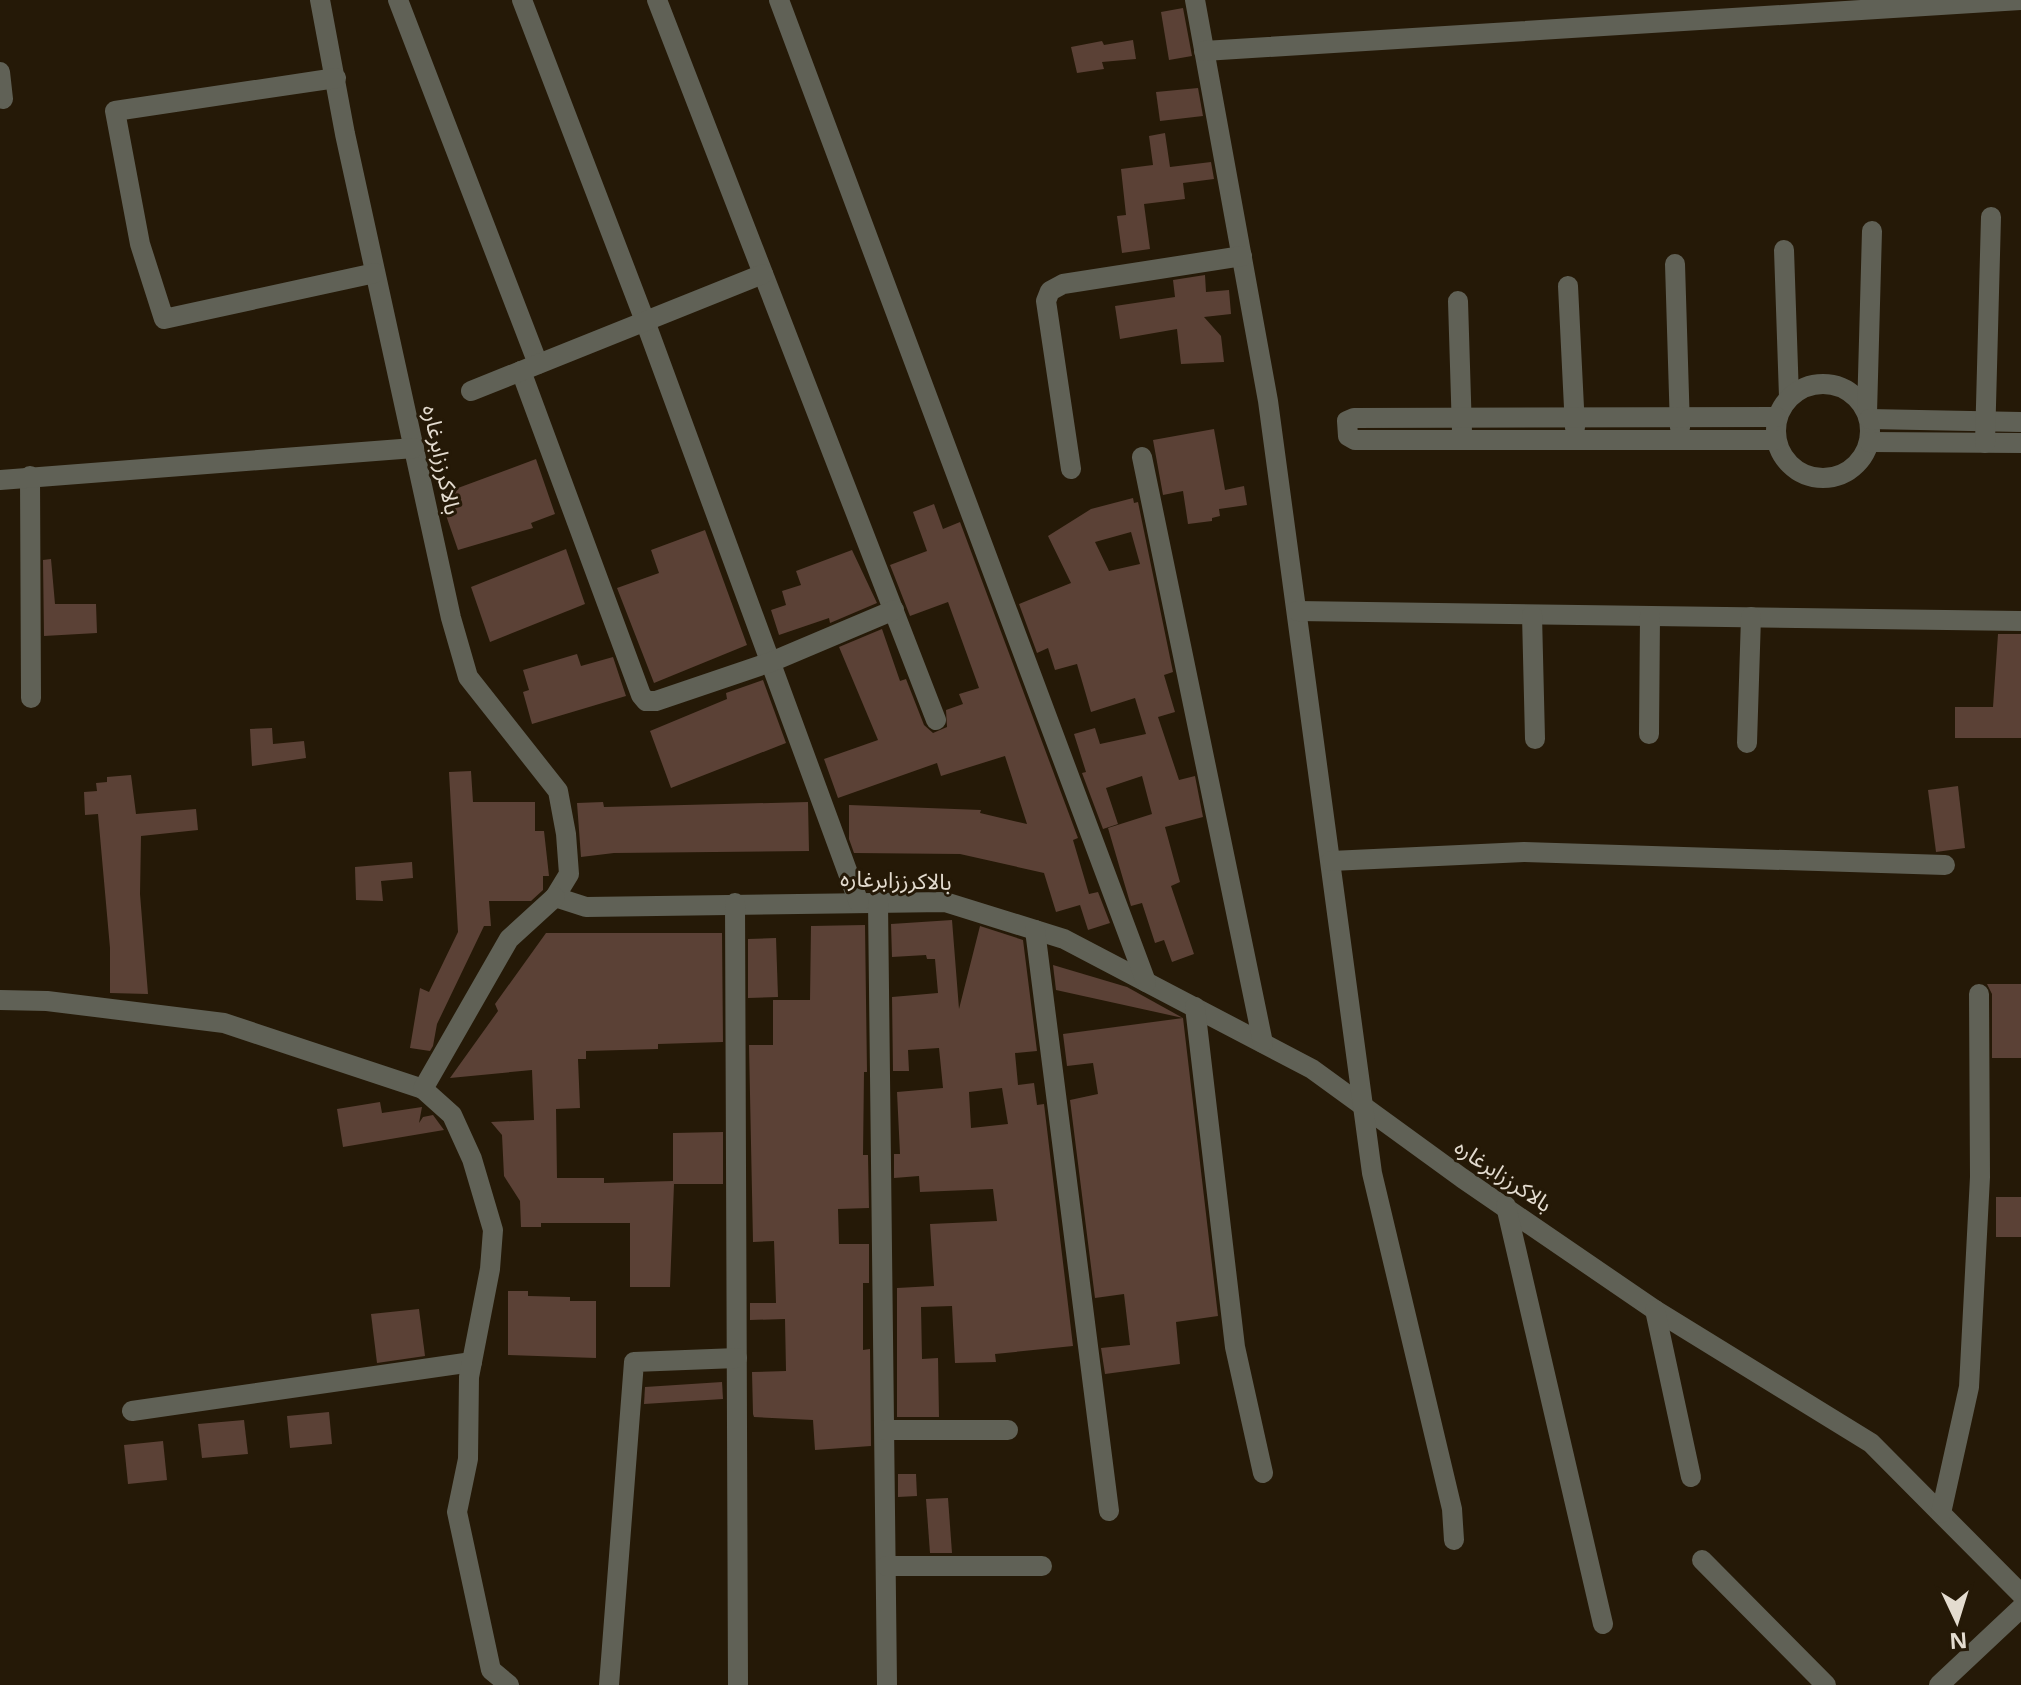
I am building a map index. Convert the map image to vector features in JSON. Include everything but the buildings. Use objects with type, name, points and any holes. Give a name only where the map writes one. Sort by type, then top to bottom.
[{"type":"street","name":"بالاکرززابرغاره","points":[[320,0],[375,273],[451,618],[468,677],[558,791],[569,874],[555,897],[586,907],[945,902],[1064,939],[1312,1069],[1655,1310],[1871,1443],[2021,1594]]},
{"type":"street","points":[[398,0],[529,367],[641,695],[646,701],[656,701],[771,662],[894,610]]},
{"type":"street","points":[[522,0],[771,662],[869,902],[885,1430],[887,1685]]},
{"type":"street","points":[[657,0],[936,720]]},
{"type":"street","points":[[779,0],[1146,982]]},
{"type":"street","points":[[1195,0],[1268,401],[1366,1108],[1372,1173],[1452,1509],[1454,1540]]},
{"type":"street","points":[[1204,51],[2021,0]]},
{"type":"street","points":[[0,72],[3,99]]},
{"type":"street","points":[[336,78],[115,111],[140,244],[164,319],[375,273]]},
{"type":"street","points":[[1985,443],[1991,217]]},
{"type":"street","points":[[1868,416],[1853,395],[1832,384],[1809,385],[1789,397],[1777,417],[1776,440],[1785,459],[1801,473],[1822,478],[1843,474],[1859,461],[1869,442],[1872,231]]},
{"type":"street","points":[[1784,250],[1789,397]]},
{"type":"street","points":[[1071,469],[1046,301],[1050,291],[1063,284],[1242,256]]},
{"type":"street","points":[[1675,264],[1681,440]]},
{"type":"street","points":[[471,391],[763,274]]},
{"type":"street","points":[[1568,286],[1575,440]]},
{"type":"street","points":[[1458,301],[1462,440]]},
{"type":"street","points":[[1868,416],[2021,422]]},
{"type":"street","points":[[1776,440],[1355,440],[1348,436],[1346,429],[1347,421],[1354,418],[1777,417]]},
{"type":"street","points":[[1407,418],[1408,440]]},
{"type":"street","points":[[1869,442],[2021,443]]},
{"type":"street","points":[[0,480],[414,448]]},
{"type":"street","points":[[1142,457],[1263,1043]]},
{"type":"street","points":[[30,476],[31,698]]},
{"type":"street","points":[[1297,611],[2021,621]]},
{"type":"street","points":[[1532,615],[1535,739]]},
{"type":"street","points":[[1649,734],[1650,616]]},
{"type":"street","points":[[1747,743],[1751,617]]},
{"type":"street","points":[[1331,861],[1524,852],[1945,865]]},
{"type":"street","points":[[423,1089],[509,939],[555,897]]},
{"type":"street","points":[[735,903],[738,1685]]},
{"type":"street","points":[[1035,930],[1109,1511]]},
{"type":"street","points":[[1941,1513],[1969,1387],[1980,1177],[1979,994]]},
{"type":"street","points":[[0,1000],[47,1001],[224,1023],[423,1089],[452,1115],[472,1159],[493,1230],[490,1269],[472,1362],[468,1459],[457,1512],[491,1670],[509,1685]]},
{"type":"street","points":[[1195,1007],[1235,1347],[1263,1473]]},
{"type":"street","points":[[1506,1206],[1603,1624]]},
{"type":"street","points":[[1655,1310],[1691,1477]]},
{"type":"street","points":[[609,1685],[634,1362],[737,1358]]},
{"type":"street","points":[[132,1411],[472,1362]]},
{"type":"street","points":[[885,1430],[1008,1430]]},
{"type":"street","points":[[1702,1560],[1826,1685]]},
{"type":"street","points":[[886,1566],[1042,1566]]},
{"type":"street","points":[[1939,1685],[2021,1608]]}]
